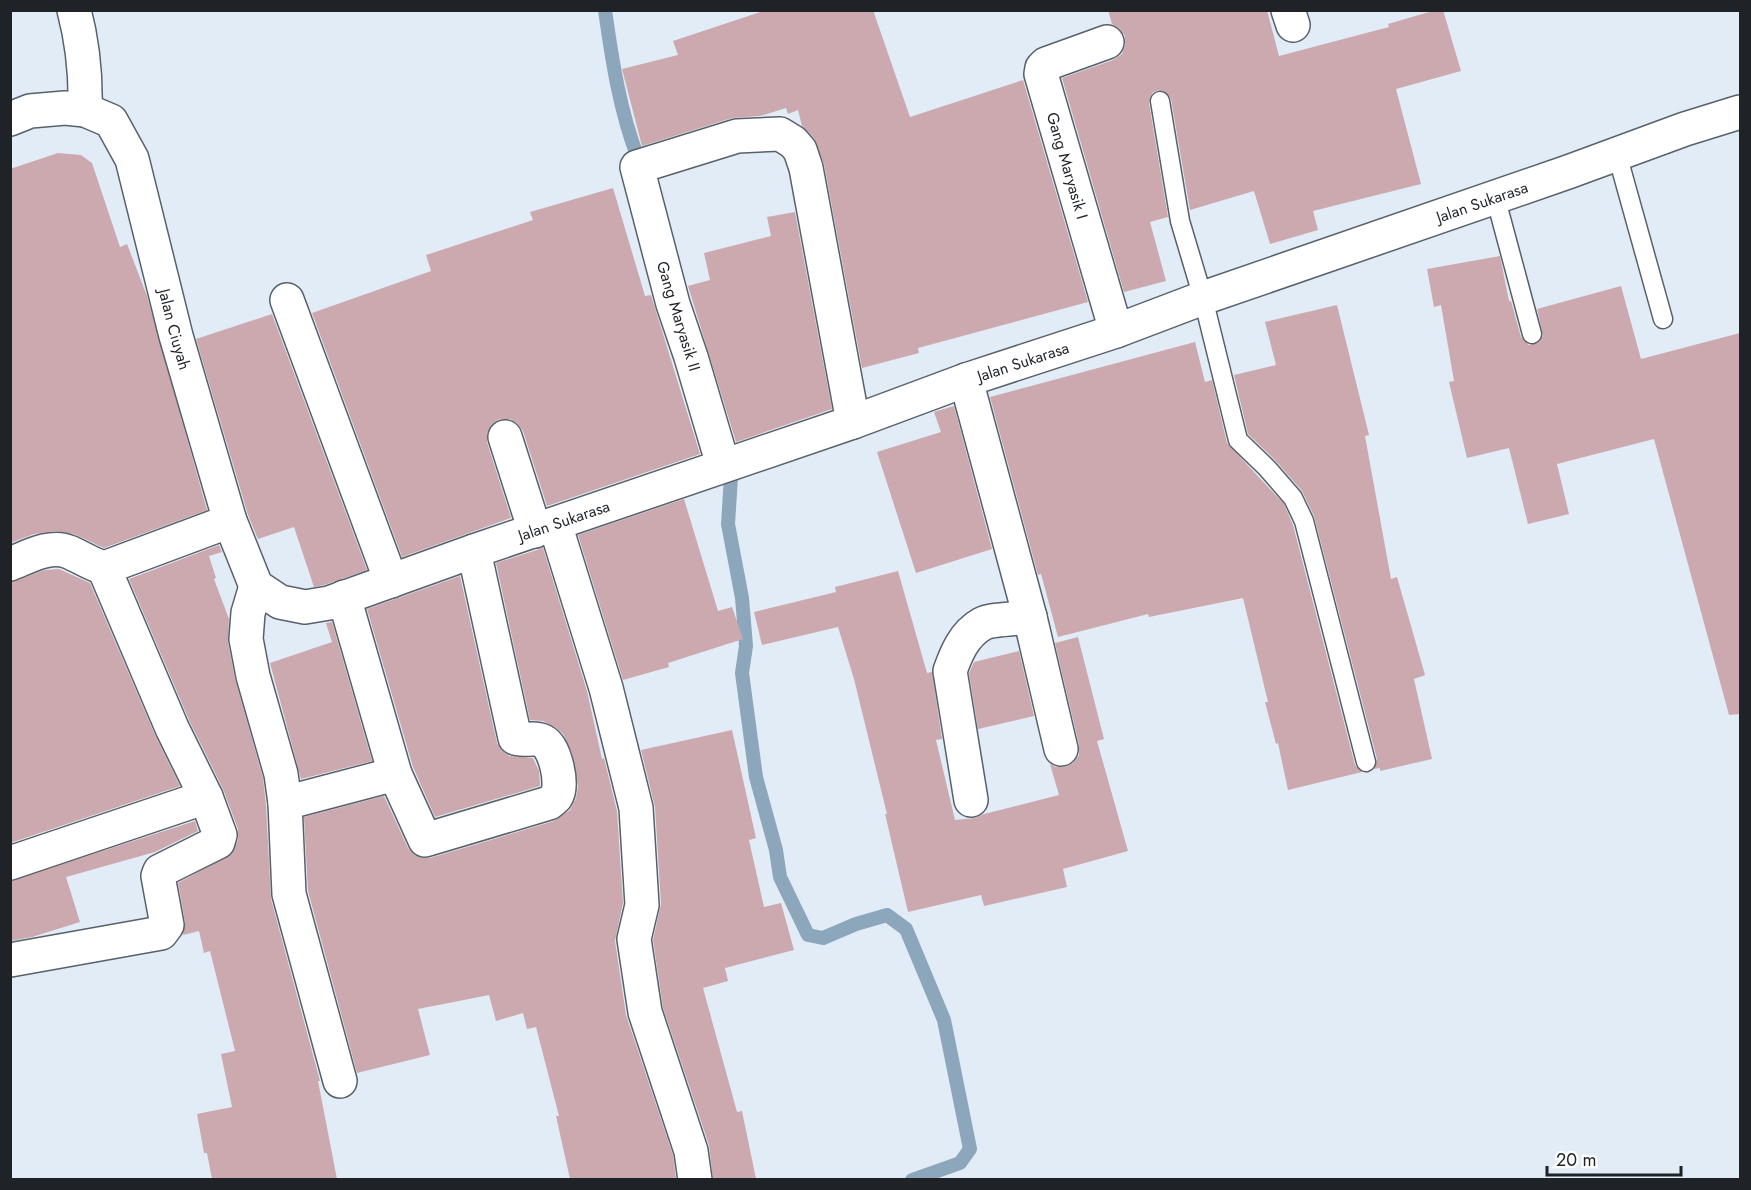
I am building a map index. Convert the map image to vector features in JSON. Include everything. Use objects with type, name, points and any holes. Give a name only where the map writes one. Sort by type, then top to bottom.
[{"type":"street","points":[[74,10],[86,70],[85,110]]},
{"type":"street","name":"Gang Maryasik I","points":[[1107,42],[1046,64],[1041,74],[1116,331]]},
{"type":"street","name":"Jalan Ciuyah","points":[[10,119],[30,111],[65,108],[85,110],[111,121],[132,159],[176,336],[230,521],[256,586]]},
{"type":"street","name":"Jalan Sukarasa","points":[[256,586],[280,602],[305,607],[329,603],[474,551],[853,422],[966,380],[1116,331],[1203,298],[1685,129],[1740,112]]},
{"type":"street","name":"Gang Maryasik II","points":[[723,465],[692,357],[673,304],[637,167],[737,136],[780,134],[793,142],[800,150],[806,168],[853,422]]},
{"type":"street","points":[[287,300],[391,580]]},
{"type":"street","points":[[966,380],[1030,617],[1061,749]]},
{"type":"street","points":[[506,437],[545,527],[606,688],[636,808],[642,905],[634,939],[645,1012],[691,1151],[696,1179]]},
{"type":"street","points":[[104,568],[230,521]]},
{"type":"street","points":[[10,564],[46,550],[57,549],[67,550],[104,568],[172,728],[206,797],[220,835],[218,842],[160,871],[158,876],[167,925],[161,933],[10,960]]},
{"type":"street","points":[[344,597],[395,774],[425,840],[549,803],[556,797],[560,786],[556,763],[549,746],[543,741],[533,739],[522,741],[515,738],[474,551]]},
{"type":"street","points":[[256,586],[248,613],[246,639],[253,676],[281,774],[285,803],[289,894],[340,1081]]},
{"type":"street","points":[[971,800],[950,671],[965,639],[983,624],[1030,617]]},
{"type":"street","points":[[285,803],[395,774]]},
{"type":"street","points":[[10,863],[206,797]]},
{"type":"lane","points":[[1160,101],[1180,221],[1203,298],[1238,440],[1293,498],[1304,521],[1366,762]]},
{"type":"lane","points":[[1617,154],[1663,319]]},
{"type":"lane","points":[[1495,196],[1532,334]]},
{"type":"building","points":[[766,10],[873,10],[910,117],[1023,80],[1088,302],[918,348],[919,353],[862,368],[824,164],[814,138],[802,126],[798,110],[788,114],[786,108],[760,116],[732,118],[642,146],[622,69],[678,55],[673,41]]},
{"type":"building","points":[[1108,10],[1267,10],[1279,56],[1389,27],[1388,24],[1436,10],[1443,10],[1461,71],[1396,89],[1421,184],[1313,211],[1318,230],[1270,244],[1254,191],[1190,210],[1171,99],[1164,91],[1153,92],[1149,103],[1168,217],[1150,222],[1166,281],[1124,292],[1062,78],[1113,60],[1122,54],[1125,36],[1119,28],[1112,24]]},
{"type":"building","points":[[58,153],[81,155],[92,163],[120,247],[127,244],[147,296],[207,510],[104,548],[74,534],[55,531],[34,534],[10,543],[10,169]]},
{"type":"building","points":[[613,188],[645,296],[651,295],[700,454],[547,506],[523,431],[517,423],[510,419],[499,419],[491,425],[487,434],[487,442],[511,518],[402,557],[312,313],[431,271],[426,255],[533,220],[530,212]]},
{"type":"building","points":[[795,212],[832,409],[736,442],[688,286],[710,280],[704,253],[771,236],[767,217]]},
{"type":"building","points":[[1500,256],[1509,301],[1511,301],[1521,337],[1529,345],[1539,342],[1543,336],[1537,309],[1621,286],[1641,359],[1740,333],[1740,714],[1729,715],[1654,439],[1557,464],[1569,514],[1528,524],[1509,448],[1467,458],[1449,382],[1454,381],[1441,305],[1434,307],[1427,269]]},
{"type":"building","points":[[1337,305],[1369,435],[1365,436],[1391,579],[1397,577],[1425,675],[1414,679],[1432,759],[1380,771],[1380,768],[1374,769],[1377,759],[1314,516],[1302,491],[1248,434],[1234,375],[1276,365],[1265,322]]},
{"type":"building","points":[[272,314],[367,570],[314,587],[294,527],[258,539],[248,515],[196,339]]},
{"type":"building","points":[[1195,342],[1205,382],[1212,380],[1227,443],[1284,504],[1293,525],[1355,765],[1362,772],[1288,790],[1278,743],[1276,744],[1265,702],[1268,702],[1243,598],[1149,617],[1148,614],[1058,637],[1041,574],[1038,575],[990,397]]},
{"type":"building","points":[[954,406],[992,549],[916,573],[877,452],[941,432],[934,412]]},
{"type":"building","points":[[684,499],[718,611],[732,607],[743,639],[668,663],[669,667],[623,680],[578,535]]},
{"type":"building","points":[[219,545],[222,552],[209,556],[216,578],[214,579],[229,619],[228,642],[235,679],[263,778],[271,899],[320,1081],[318,1081],[337,1179],[212,1179],[207,1153],[204,1153],[197,1114],[232,1107],[221,1054],[235,1051],[210,951],[204,953],[199,931],[183,935],[185,922],[178,883],[232,854],[238,840],[238,829],[223,789],[189,720],[129,579]]},
{"type":"building","points":[[543,548],[587,691],[602,759],[604,758],[617,811],[623,903],[615,941],[626,1015],[673,1155],[676,1179],[570,1179],[556,1116],[559,1116],[536,1027],[527,1029],[523,1013],[496,1021],[489,995],[418,1009],[430,1055],[357,1073],[308,891],[304,817],[384,796],[408,848],[414,855],[430,858],[554,821],[570,810],[576,798],[578,786],[572,753],[563,734],[555,727],[543,721],[530,720],[496,563]]},
{"type":"building","points":[[59,569],[90,583],[155,735],[180,786],[10,843],[10,582],[45,570]]},
{"type":"building","points":[[898,571],[927,673],[932,672],[942,739],[936,740],[955,820],[975,818],[1059,795],[1050,764],[1065,767],[1073,763],[1079,755],[1079,745],[1055,643],[1078,637],[1104,739],[1097,741],[1128,851],[1063,869],[1067,887],[984,906],[981,895],[908,912],[854,679],[838,627],[762,645],[754,612],[836,592],[835,587]]},
{"type":"building","points":[[460,576],[497,743],[509,756],[533,758],[539,771],[540,786],[435,817],[413,767],[367,609]]},
{"type":"building","points":[[332,622],[372,761],[301,779],[270,663],[332,642],[326,623]]},
{"type":"building","points":[[1019,651],[1034,716],[978,729],[969,673],[974,662]]},
{"type":"building","points":[[732,730],[756,838],[749,840],[764,907],[781,903],[794,950],[725,968],[728,981],[703,988],[737,1112],[742,1111],[756,1179],[713,1179],[709,1145],[663,1008],[653,940],[661,904],[655,807],[641,750]]},
{"type":"building","points":[[195,821],[198,831],[155,852],[66,877],[80,922],[32,937],[10,941],[10,881]]},
{"type":"waterway","points":[[605,10],[621,104],[638,158]]},
{"type":"waterway","points":[[731,477],[728,524],[742,598],[746,646],[742,673],[756,777],[776,850],[780,877],[808,935],[823,938],[856,924],[887,915],[906,929],[944,1020],[970,1149],[960,1163],[912,1180]]}]
